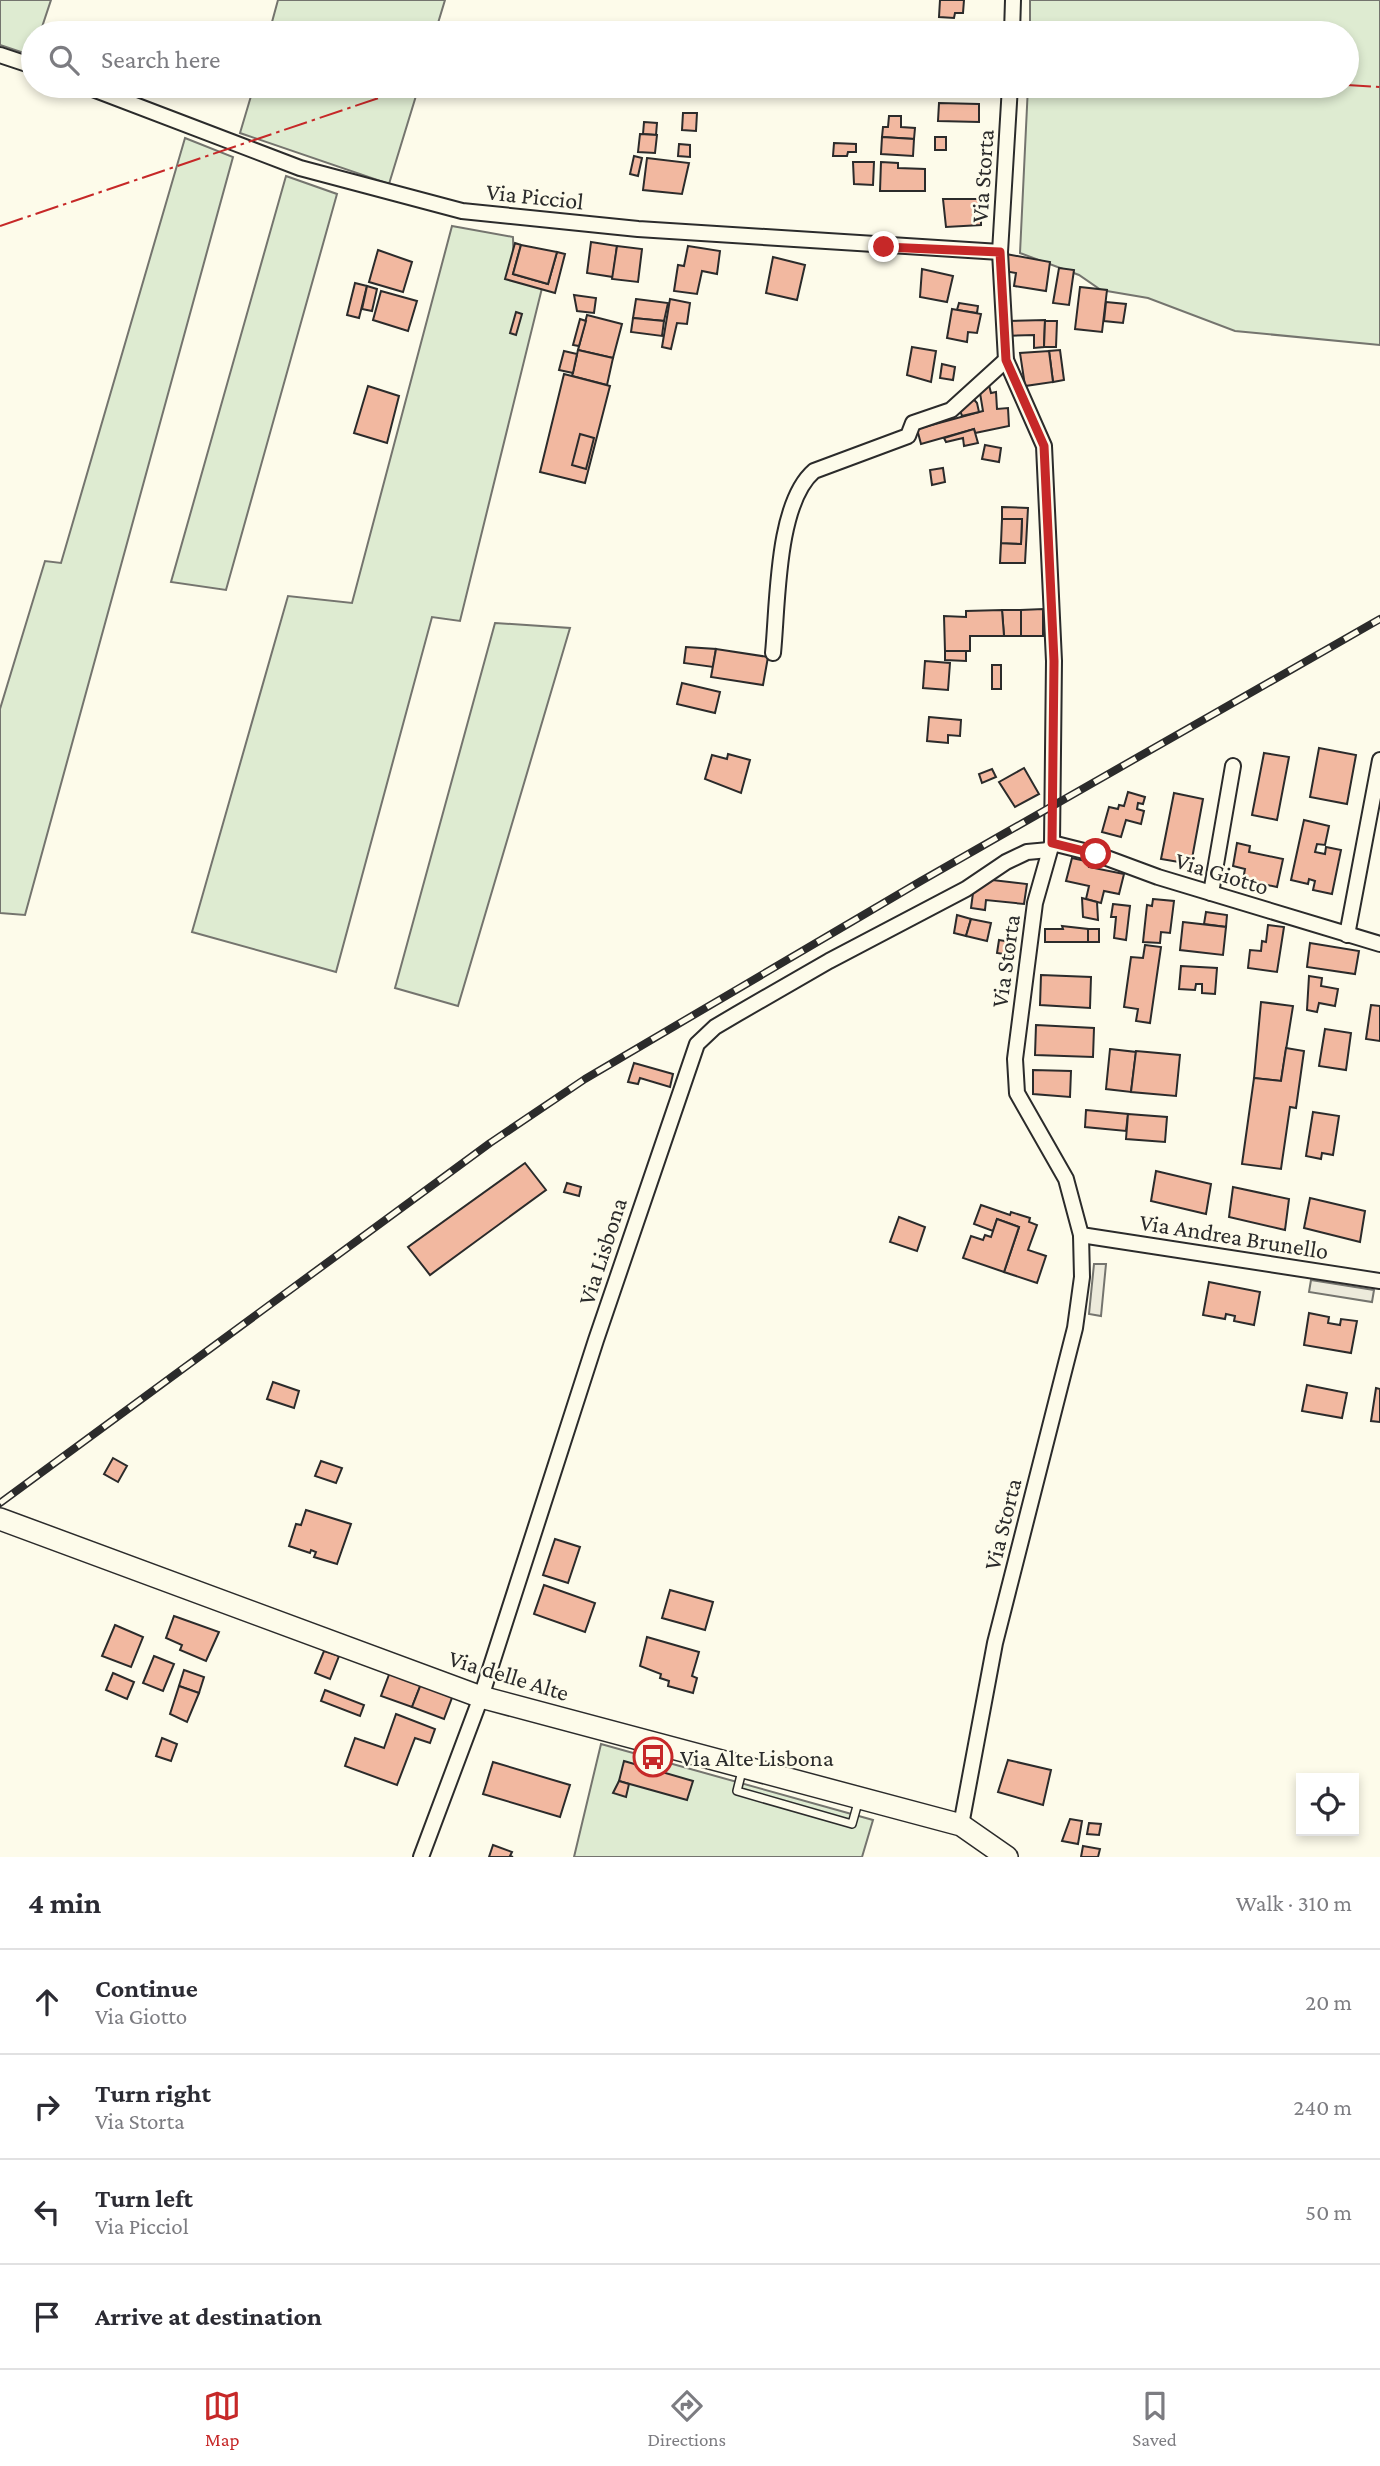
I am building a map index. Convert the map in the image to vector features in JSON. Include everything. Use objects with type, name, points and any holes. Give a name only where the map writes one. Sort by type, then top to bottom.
[{"type":"street","points":[[1012,21],[1013,0]]},
{"type":"street","points":[[0,55],[21,62]]},
{"type":"street","name":"Via Picciol","points":[[116,98],[300,168],[463,211],[638,229],[1000,252]]},
{"type":"street","name":"Via Storta","points":[[961,1825],[995,1643],[1075,1328],[1082,1277],[1080,1235],[1066,1179],[1017,1093],[1015,1059],[1023,987],[1035,904],[1051,846],[1053,634],[1044,446],[1006,360],[1000,252],[1009,98]]},
{"type":"street","points":[[773,653],[786,531],[797,491],[804,480],[814,471],[908,436],[913,423],[951,410],[1006,360]]},
{"type":"street","points":[[1347,934],[1380,760]]},
{"type":"street","points":[[1211,893],[1233,766]]},
{"type":"street","name":"Via Giotto","points":[[1051,846],[1096,854],[1211,893],[1380,944]]},
{"type":"street","name":"Via Lisbona","points":[[421,1857],[481,1697],[600,1327],[697,1044],[715,1027],[737,1014],[829,961],[966,889],[1006,862],[1051,846]]},
{"type":"street","name":"Via Andrea Brunello","points":[[1080,1235],[1380,1281]]},
{"type":"street","name":"Via delle Alte","points":[[0,1519],[481,1697],[961,1825],[1007,1857]]},
{"type":"green space","points":[[0,0],[51,0],[44,21],[21,21],[21,52],[0,45]]},
{"type":"green space","points":[[278,0],[445,0],[439,21],[272,21]]},
{"type":"green space","points":[[1030,0],[1380,0],[1380,345],[1235,331],[1148,298],[1101,290],[1079,275],[1020,253],[1027,98],[1359,98],[1359,21],[1030,21]]},
{"type":"green space","points":[[250,98],[415,98],[389,184],[240,133]]},
{"type":"green space","points":[[185,138],[233,157],[25,915],[0,913],[0,709],[45,561],[61,563]]},
{"type":"green space","points":[[286,176],[337,194],[226,590],[171,582]]},
{"type":"green space","points":[[452,226],[513,237],[514,277],[543,284],[460,621],[432,617],[336,972],[192,932],[288,596],[352,603]]},
{"type":"green space","points":[[495,623],[570,628],[458,1006],[395,988]]},
{"type":"green space","points":[[601,1744],[873,1820],[862,1857],[574,1857]]},
{"type":"shaded area","points":[[1094,1264],[1106,1264],[1101,1316],[1089,1314]]},
{"type":"shaded area","points":[[1311,1280],[1374,1290],[1372,1302],[1309,1292]]},
{"type":"building","points":[[940,0],[964,0],[963,13],[955,13],[954,18],[939,17]]},
{"type":"building","points":[[939,103],[979,104],[979,122],[938,121]]},
{"type":"building","points":[[683,113],[697,113],[696,131],[682,130]]},
{"type":"building","points":[[889,116],[901,116],[901,127],[915,128],[914,139],[882,137],[883,127],[888,127]]},
{"type":"building","points":[[644,122],[657,123],[656,135],[643,134]]},
{"type":"building","points":[[640,134],[657,135],[655,153],[638,152]]},
{"type":"building","points":[[882,137],[914,139],[913,156],[881,154]]},
{"type":"building","points":[[935,137],[946,137],[946,150],[935,150]]},
{"type":"building","points":[[834,143],[856,144],[856,152],[848,152],[847,156],[833,156]]},
{"type":"building","points":[[679,144],[690,145],[690,157],[678,156]]},
{"type":"building","points":[[634,156],[642,158],[638,176],[630,174]]},
{"type":"building","points":[[647,158],[689,163],[682,194],[643,190]]},
{"type":"building","points":[[853,162],[874,162],[873,185],[854,184]]},
{"type":"building","points":[[881,162],[898,163],[898,168],[925,169],[925,191],[880,191]]},
{"type":"building","points":[[943,199],[981,199],[981,225],[946,227]]},
{"type":"building","points":[[591,242],[617,246],[613,277],[587,273]]},
{"type":"building","points":[[515,243],[521,245],[513,274],[548,284],[557,252],[565,254],[555,293],[505,279]]},
{"type":"building","points":[[521,245],[557,252],[548,284],[513,274]]},
{"type":"building","points":[[617,246],[642,249],[638,282],[612,279]]},
{"type":"building","points":[[688,246],[720,251],[717,274],[702,271],[697,294],[674,291],[678,265],[684,266]]},
{"type":"building","points":[[378,250],[412,262],[403,292],[369,282]]},
{"type":"building","points":[[1006,254],[1050,262],[1046,291],[1014,286],[1016,273],[1004,271]]},
{"type":"building","points":[[773,257],[805,265],[797,300],[766,293]]},
{"type":"building","points":[[1059,268],[1074,270],[1069,305],[1053,303]]},
{"type":"building","points":[[922,269],[953,276],[947,302],[920,297]]},
{"type":"building","points":[[355,283],[367,286],[359,318],[347,315]]},
{"type":"building","points":[[367,286],[377,289],[372,311],[362,309]]},
{"type":"building","points":[[1080,287],[1107,290],[1102,332],[1075,329]]},
{"type":"building","points":[[381,291],[417,301],[408,331],[373,320]]},
{"type":"building","points":[[574,295],[596,298],[594,313],[577,311]]},
{"type":"building","points":[[636,299],[668,303],[664,321],[633,318]]},
{"type":"building","points":[[670,299],[690,303],[687,324],[677,323],[671,349],[662,347]]},
{"type":"building","points":[[1106,302],[1126,304],[1123,323],[1104,321]]},
{"type":"building","points":[[959,303],[978,306],[977,313],[957,310]]},
{"type":"building","points":[[952,309],[981,314],[977,333],[968,332],[967,342],[947,338]]},
{"type":"building","points":[[516,312],[522,314],[516,335],[510,333]]},
{"type":"building","points":[[587,315],[622,324],[613,358],[578,350]]},
{"type":"building","points":[[633,318],[664,321],[662,336],[631,332]]},
{"type":"building","points":[[580,319],[586,321],[579,346],[573,345]]},
{"type":"building","points":[[1045,320],[1044,347],[1034,348],[1034,335],[1004,336],[1005,321]]},
{"type":"building","points":[[1045,321],[1057,321],[1056,347],[1044,347]]},
{"type":"building","points":[[912,347],[936,351],[931,382],[907,375]]},
{"type":"building","points":[[578,350],[613,358],[607,385],[572,376]]},
{"type":"building","points":[[1060,350],[1064,380],[1053,382],[1049,351]]},
{"type":"building","points":[[564,351],[577,354],[573,373],[559,370]]},
{"type":"building","points":[[1049,351],[1053,382],[1025,386],[1020,353]]},
{"type":"building","points":[[942,364],[955,367],[953,380],[940,378]]},
{"type":"building","points":[[564,374],[610,386],[585,483],[540,472]]},
{"type":"building","points":[[989,385],[991,393],[996,392],[997,409],[1008,408],[1009,426],[975,433],[974,429],[921,444],[917,429],[983,411],[979,387]]},
{"type":"building","points":[[368,386],[399,396],[387,443],[354,433]]},
{"type":"building","points":[[970,395],[977,403],[979,412],[962,416],[959,407]]},
{"type":"building","points":[[974,429],[978,443],[964,446],[963,438],[946,442],[944,438]]},
{"type":"building","points":[[580,434],[594,438],[586,469],[572,465]]},
{"type":"building","points":[[985,445],[1001,448],[999,462],[982,459]]},
{"type":"building","points":[[943,468],[945,482],[932,485],[930,470]]},
{"type":"building","points":[[1002,507],[1028,508],[1025,563],[1000,563],[1001,543],[1021,544],[1022,519],[1002,519]]},
{"type":"building","points":[[1002,519],[1022,519],[1021,544],[1001,543]]},
{"type":"building","points":[[1043,609],[1043,636],[1021,636],[1021,610]]},
{"type":"building","points":[[1002,610],[1021,610],[1021,636],[1004,636]]},
{"type":"building","points":[[1002,610],[1004,636],[970,636],[970,651],[945,651],[944,616],[966,617],[966,611]]},
{"type":"building","points":[[686,647],[716,649],[713,667],[684,663]]},
{"type":"building","points":[[716,649],[768,657],[763,685],[711,677]]},
{"type":"building","points":[[945,651],[966,651],[966,661],[945,660]]},
{"type":"building","points":[[925,661],[950,663],[948,690],[923,688]]},
{"type":"building","points":[[992,665],[1001,665],[1001,689],[992,689]]},
{"type":"building","points":[[682,683],[720,692],[715,713],[677,704]]},
{"type":"building","points":[[929,717],[961,720],[960,736],[948,735],[948,743],[927,741]]},
{"type":"building","points":[[1319,748],[1356,755],[1347,804],[1310,797]]},
{"type":"building","points":[[1264,753],[1289,757],[1277,820],[1252,815]]},
{"type":"building","points":[[728,754],[750,760],[741,793],[705,779],[712,755],[727,759]]},
{"type":"building","points":[[1024,768],[1039,794],[1015,807],[999,782]]},
{"type":"building","points":[[992,769],[996,777],[982,783],[979,774]]},
{"type":"building","points":[[1128,792],[1145,797],[1143,804],[1138,803],[1137,809],[1144,811],[1141,824],[1126,820],[1121,837],[1102,832],[1109,807],[1118,809],[1119,805],[1124,806]]},
{"type":"building","points":[[1174,793],[1203,799],[1191,864],[1161,859]]},
{"type":"building","points":[[1304,820],[1329,826],[1325,845],[1317,844],[1315,852],[1325,854],[1326,847],[1341,850],[1332,894],[1313,890],[1315,881],[1309,879],[1308,884],[1291,880]]},
{"type":"building","points":[[1237,843],[1250,846],[1249,852],[1283,859],[1277,887],[1243,880],[1245,869],[1233,866]]},
{"type":"building","points":[[1072,858],[1090,862],[1089,867],[1124,874],[1119,894],[1104,891],[1101,903],[1086,899],[1089,886],[1066,881]]},
{"type":"building","points":[[975,878],[1027,884],[1024,904],[986,900],[985,910],[971,908]]},
{"type":"building","points":[[1082,898],[1097,902],[1098,920],[1083,917]]},
{"type":"building","points":[[1153,899],[1174,901],[1170,933],[1161,932],[1160,943],[1143,942],[1147,905],[1152,906]]},
{"type":"building","points":[[1113,904],[1130,906],[1126,940],[1114,938],[1116,917],[1111,917]]},
{"type":"building","points":[[1206,912],[1227,915],[1226,927],[1204,924]]},
{"type":"building","points":[[957,915],[971,919],[966,936],[954,933]]},
{"type":"building","points":[[971,919],[991,923],[987,941],[966,936]]},
{"type":"building","points":[[1183,922],[1226,927],[1223,955],[1180,950]]},
{"type":"building","points":[[1268,925],[1284,927],[1277,972],[1248,968],[1250,950],[1261,951],[1262,941],[1266,942]]},
{"type":"building","points":[[1062,926],[1088,929],[1088,942],[1045,942],[1045,929],[1063,929]]},
{"type":"building","points":[[1088,929],[1099,929],[1099,942],[1088,942]]},
{"type":"building","points":[[999,940],[1011,942],[1010,955],[997,953]]},
{"type":"building","points":[[1310,943],[1359,951],[1355,974],[1307,967]]},
{"type":"building","points":[[1145,945],[1161,947],[1150,1023],[1136,1021],[1138,1009],[1124,1007],[1131,957],[1143,958]]},
{"type":"building","points":[[1181,966],[1217,968],[1215,994],[1202,993],[1202,984],[1196,984],[1195,990],[1179,989]]},
{"type":"building","points":[[1041,975],[1091,977],[1090,1008],[1040,1005]]},
{"type":"building","points":[[1309,976],[1322,978],[1321,986],[1338,989],[1335,1006],[1319,1003],[1317,1012],[1307,1010]]},
{"type":"building","points":[[1261,1002],[1293,1006],[1281,1081],[1254,1078]]},
{"type":"building","points":[[1371,1005],[1380,1006],[1380,1041],[1366,1039]]},
{"type":"building","points":[[1036,1025],[1094,1028],[1093,1057],[1035,1055]]},
{"type":"building","points":[[1325,1029],[1351,1033],[1346,1070],[1319,1066]]},
{"type":"building","points":[[1286,1048],[1304,1051],[1296,1108],[1290,1107],[1281,1169],[1242,1164],[1254,1078],[1281,1081]]},
{"type":"building","points":[[1110,1049],[1136,1052],[1131,1092],[1106,1089]]},
{"type":"building","points":[[1136,1051],[1180,1055],[1176,1096],[1131,1092]]},
{"type":"building","points":[[634,1063],[673,1074],[670,1087],[640,1078],[638,1084],[628,1082]]},
{"type":"building","points":[[1033,1070],[1071,1071],[1070,1097],[1033,1094]]},
{"type":"building","points":[[1086,1110],[1128,1114],[1126,1131],[1085,1127]]},
{"type":"building","points":[[1313,1112],[1339,1116],[1333,1155],[1322,1153],[1321,1159],[1306,1156]]},
{"type":"building","points":[[1128,1114],[1167,1117],[1165,1142],[1126,1139]]},
{"type":"building","points":[[525,1163],[546,1190],[430,1275],[408,1247]]},
{"type":"building","points":[[1156,1171],[1211,1184],[1206,1214],[1151,1201]]},
{"type":"building","points":[[567,1183],[581,1187],[579,1196],[564,1192]]},
{"type":"building","points":[[1233,1187],[1289,1199],[1285,1230],[1229,1217]]},
{"type":"building","points":[[1310,1198],[1365,1211],[1360,1242],[1304,1228]]},
{"type":"building","points":[[981,1205],[1010,1215],[1011,1212],[1030,1218],[1029,1222],[1037,1225],[1028,1250],[1046,1256],[1037,1283],[1004,1272],[1019,1227],[997,1219],[993,1231],[974,1224]]},
{"type":"building","points":[[899,1217],[925,1227],[917,1251],[890,1242]]},
{"type":"building","points":[[997,1219],[1019,1227],[1004,1272],[963,1258],[971,1236],[983,1240],[985,1235],[991,1237]]},
{"type":"building","points":[[1209,1282],[1260,1292],[1254,1325],[1234,1321],[1235,1316],[1226,1314],[1225,1319],[1203,1315]]},
{"type":"building","points":[[1309,1313],[1329,1317],[1328,1323],[1340,1325],[1341,1319],[1357,1321],[1351,1353],[1304,1345]]},
{"type":"building","points":[[273,1382],[299,1391],[294,1408],[267,1399]]},
{"type":"building","points":[[1307,1385],[1347,1393],[1342,1418],[1302,1411]]},
{"type":"building","points":[[1376,1388],[1380,1389],[1380,1422],[1371,1421]]},
{"type":"building","points":[[113,1458],[127,1466],[118,1482],[104,1474]]},
{"type":"building","points":[[321,1461],[342,1468],[336,1483],[315,1476]]},
{"type":"building","points":[[306,1510],[351,1524],[337,1564],[314,1557],[316,1552],[311,1550],[310,1553],[289,1546],[296,1524],[301,1525]]},
{"type":"building","points":[[555,1539],[580,1547],[568,1583],[543,1575]]},
{"type":"building","points":[[544,1585],[595,1603],[585,1632],[534,1614]]},
{"type":"building","points":[[670,1590],[713,1602],[705,1630],[662,1618]]},
{"type":"building","points":[[174,1616],[219,1632],[206,1661],[180,1650],[182,1645],[166,1638]]},
{"type":"building","points":[[115,1625],[143,1637],[131,1667],[102,1656]]},
{"type":"building","points":[[647,1637],[699,1652],[692,1676],[697,1678],[693,1693],[668,1686],[669,1681],[660,1678],[661,1674],[640,1666]]},
{"type":"building","points":[[324,1651],[339,1656],[330,1679],[315,1673]]},
{"type":"building","points":[[154,1656],[174,1664],[163,1691],[143,1683]]},
{"type":"building","points":[[184,1670],[204,1677],[199,1693],[179,1686]]},
{"type":"building","points":[[390,1672],[421,1684],[412,1707],[381,1696]]},
{"type":"building","points":[[113,1673],[134,1682],[127,1699],[106,1690]]},
{"type":"building","points":[[421,1684],[453,1695],[444,1719],[412,1707]]},
{"type":"building","points":[[179,1686],[199,1693],[187,1722],[170,1714]]},
{"type":"building","points":[[325,1690],[364,1705],[360,1716],[321,1701]]},
{"type":"building","points":[[396,1714],[435,1729],[430,1743],[415,1738],[397,1785],[345,1766],[355,1738],[384,1748]]},
{"type":"building","points":[[162,1738],[177,1744],[171,1761],[156,1756]]},
{"type":"building","points":[[1008,1760],[1051,1770],[1043,1805],[998,1792]]},
{"type":"building","points":[[624,1761],[693,1781],[687,1800],[619,1781]]},
{"type":"building","points":[[493,1762],[570,1785],[560,1817],[483,1794]]},
{"type":"building","points":[[619,1781],[629,1784],[626,1797],[613,1793]]},
{"type":"building","points":[[1070,1819],[1082,1821],[1078,1844],[1062,1841]]},
{"type":"building","points":[[1089,1823],[1101,1824],[1099,1835],[1087,1834]]},
{"type":"building","points":[[493,1845],[512,1852],[510,1856],[513,1857],[489,1857]]},
{"type":"building","points":[[1083,1846],[1100,1849],[1098,1857],[1081,1857]]},
{"type":"railway","points":[[0,1503],[490,1143],[585,1079],[921,881],[1380,619]]},
{"type":"power","points":[[1359,86],[1380,87]]},
{"type":"power","points":[[0,226],[379,98]]},
{"type":"place","name":"Via Alte Lisbona","points":[[653,1757]]},
{"type":"route","points":[[884,247],[1000,252],[1006,360],[1044,446],[1052,567],[1054,661],[1052,843],[1096,854]]}]
